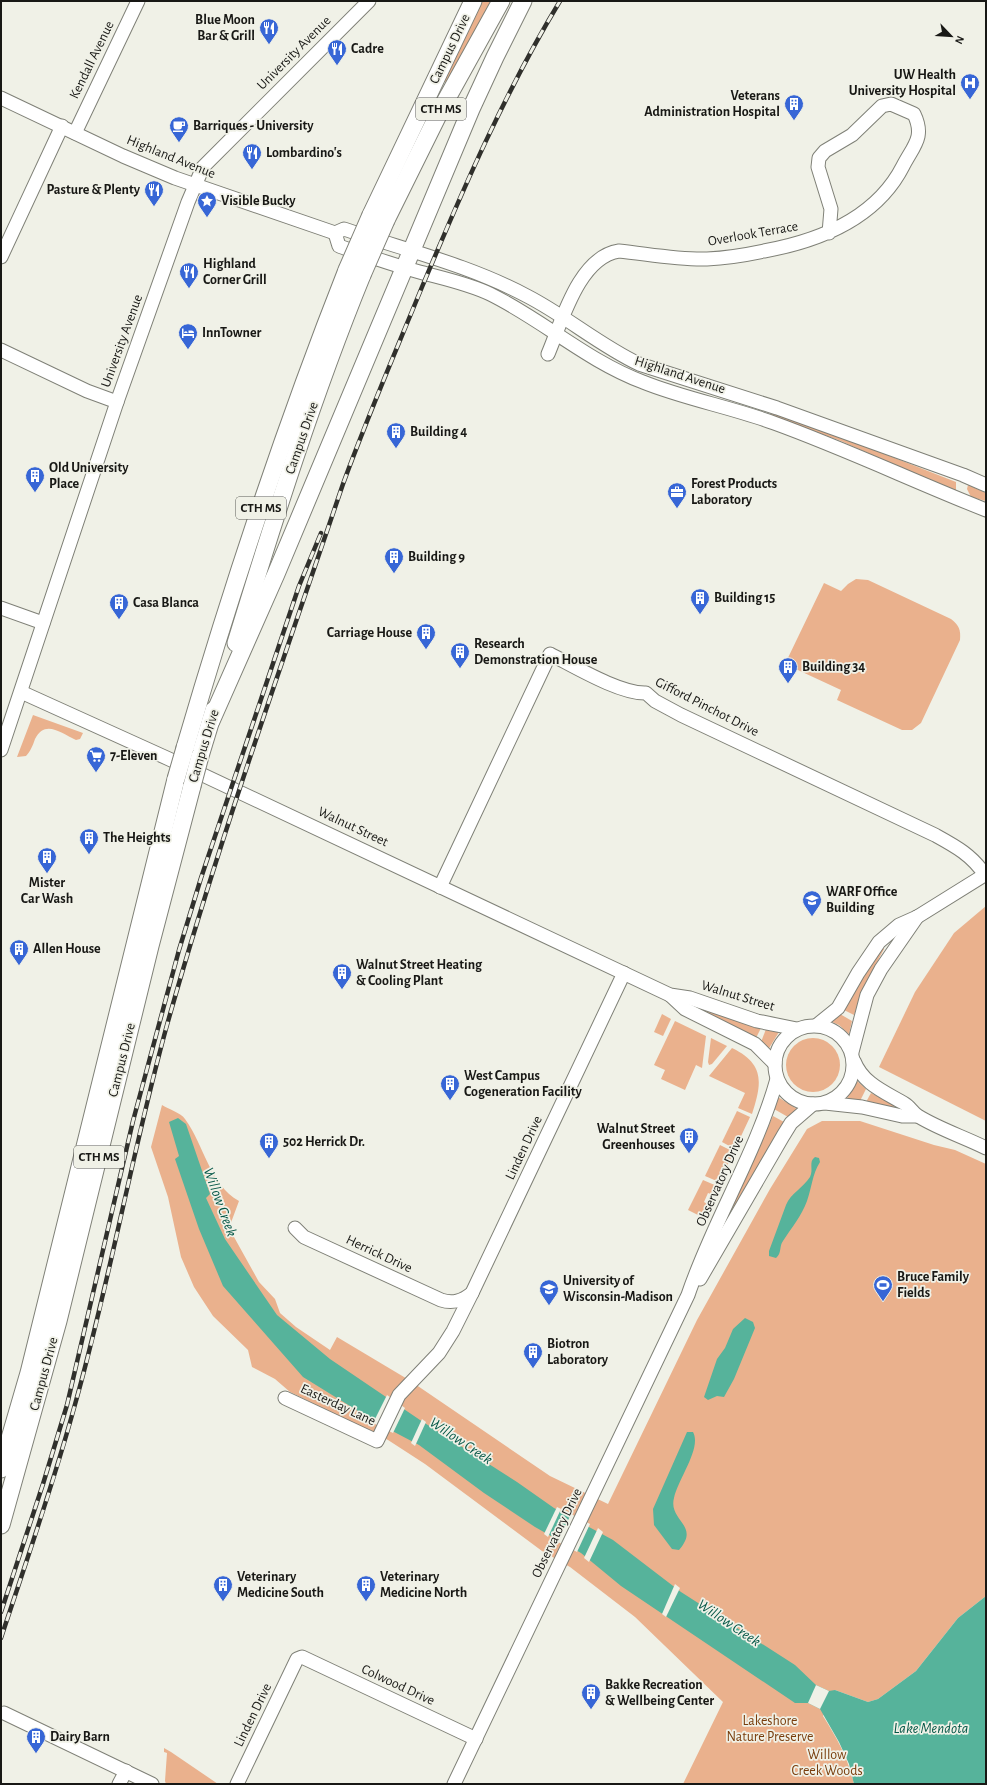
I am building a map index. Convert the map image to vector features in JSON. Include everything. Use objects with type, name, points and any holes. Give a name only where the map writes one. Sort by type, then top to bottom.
[{"type":"main road","name":"Campus Drive","points":[[1,1469],[33,1357],[184,748],[215,645],[294,408],[473,1]]},
{"type":"main road","name":"Campus Drive","points":[[378,217],[501,1]]},
{"type":"main road","points":[[211,721],[276,574],[474,102],[523,1]]},
{"type":"main road","name":"Campus Drive","points":[[1,1525],[58,1322],[150,946],[200,756],[293,464],[343,323],[354,273]]},
{"type":"street","name":"Kendall Avenue","points":[[75,132],[138,1]]},
{"type":"street","name":"University Avenue","points":[[1,750],[118,402],[195,185],[207,161],[369,1]]},
{"type":"street","name":"Highland Avenue","points":[[1,98],[123,156],[195,185],[335,233],[344,229],[411,252],[469,269],[492,278],[528,296],[623,357],[639,364],[777,408],[963,475],[986,485]]},
{"type":"street","name":"Overlook Terrace","points":[[548,354],[563,318],[585,273],[597,260],[612,252],[619,251],[707,259],[739,256],[788,247],[829,233],[855,219],[884,194],[898,176],[920,133],[919,124],[914,114],[891,104],[882,106],[852,135],[825,151],[819,158],[818,167],[831,209],[829,233]]},
{"type":"street","points":[[1,257],[62,126]]},
{"type":"street","name":"Highland Avenue","points":[[335,233],[339,246],[404,268],[471,286],[489,293],[608,366],[642,382],[745,413],[828,443],[935,490],[986,510]]},
{"type":"street","points":[[1,350],[87,391],[118,402]]},
{"type":"street","points":[[1,608],[44,622]]},
{"type":"street","name":"Gifford Pinchot Drive","points":[[440,887],[550,654],[622,688],[635,693],[646,693],[655,701],[681,715],[961,849],[977,863],[985,874]]},
{"type":"street","name":"Walnut Street","points":[[21,692],[121,736],[670,995],[690,998],[757,1021],[797,1029]]},
{"type":"street","points":[[817,1025],[838,1008],[858,973],[880,942],[899,925],[918,917],[985,874]]},
{"type":"street","points":[[819,1103],[837,1097],[847,1087],[852,1075],[853,1056],[866,995],[880,969],[918,917]]},
{"type":"street","name":"Linden Drive","points":[[377,1441],[397,1399],[414,1378],[439,1353],[453,1331],[624,973]]},
{"type":"street","name":"Walnut Street","points":[[670,995],[685,1009],[755,1044],[775,1064]]},
{"type":"street","points":[[917,1116],[902,1116],[862,1107],[802,1102],[791,1097],[783,1089],[777,1079],[775,1064],[778,1050],[785,1038],[797,1029],[817,1025],[832,1029],[844,1038],[853,1056],[858,1071],[864,1078],[879,1089],[907,1105],[917,1116],[986,1148]]},
{"type":"street","name":"Observatory Drive","points":[[454,1784],[688,1295],[697,1270],[763,1124],[777,1079]]},
{"type":"street","name":"Observatory Drive","points":[[688,1295],[704,1274],[791,1123],[819,1103]]},
{"type":"street","name":"Herrick Drive","points":[[295,1228],[304,1237],[441,1300],[454,1302],[469,1295]]},
{"type":"street","name":"Easterday Lane","points":[[285,1398],[377,1441]]},
{"type":"street","name":"Linden Drive","points":[[237,1784],[302,1659]]},
{"type":"street","name":"Colwood Drive","points":[[302,1659],[476,1739]]},
{"type":"street","points":[[4,1714],[152,1784]]},
{"type":"street","points":[[119,1784],[126,1771]]},
{"type":"green space","points":[[482,1],[492,1],[446,82],[444,81]]},
{"type":"green space","points":[[771,413],[849,440],[956,482],[956,492],[841,441],[770,415]]},
{"type":"green space","points":[[968,485],[986,493],[986,501],[971,497],[967,489]]},
{"type":"green space","points":[[856,579],[868,580],[951,619],[959,628],[960,640],[921,723],[912,730],[902,730],[837,700],[841,690],[785,664],[824,583],[841,591]]},
{"type":"green space","points":[[33,715],[83,733],[80,739],[76,740],[54,729],[44,730],[39,733],[26,756],[17,757]]},
{"type":"green space","points":[[986,906],[986,1121],[879,1067],[915,992],[954,933]]},
{"type":"green space","points":[[882,947],[884,949],[864,986],[854,1015],[844,1010],[857,985]]},
{"type":"green space","points":[[699,1008],[761,1028],[756,1038],[697,1009]]},
{"type":"green space","points":[[662,1014],[671,1019],[663,1036],[654,1032]]},
{"type":"green space","points":[[840,1014],[852,1021],[849,1034],[839,1025],[832,1022]]},
{"type":"green space","points":[[675,1021],[706,1036],[702,1068],[696,1065],[685,1090],[661,1079],[665,1070],[654,1065]]},
{"type":"green space","points":[[766,1029],[779,1032],[768,1050],[761,1042]]},
{"type":"green space","points":[[711,1038],[727,1046],[712,1064],[709,1065],[708,1062]]},
{"type":"green space","points":[[808,1038],[818,1038],[828,1042],[836,1050],[840,1060],[840,1070],[836,1080],[828,1088],[818,1092],[808,1092],[798,1088],[790,1080],[786,1070],[786,1060],[790,1050],[798,1042]]},
{"type":"green space","points":[[732,1048],[743,1054],[750,1061],[758,1075],[758,1093],[752,1114],[738,1108],[745,1093],[709,1076]]},
{"type":"green space","points":[[857,1081],[866,1089],[860,1101],[846,1100]]},
{"type":"green space","points":[[871,1093],[895,1105],[893,1108],[866,1102]]},
{"type":"green space","points":[[778,1097],[797,1109],[788,1117],[774,1109]]},
{"type":"green space","points":[[162,1105],[178,1113],[185,1119],[192,1129],[214,1175],[229,1194],[239,1201],[229,1228],[259,1282],[275,1299],[280,1313],[296,1327],[330,1350],[337,1337],[409,1380],[550,1476],[608,1504],[697,1320],[770,1189],[807,1129],[822,1121],[860,1121],[934,1145],[955,1150],[986,1164],[986,1596],[958,1618],[916,1671],[878,1699],[868,1702],[835,1690],[823,1716],[842,1748],[854,1784],[683,1784],[723,1702],[635,1617],[570,1567],[542,1551],[425,1464],[388,1440],[290,1392],[275,1379],[252,1367],[248,1350],[213,1316],[194,1287],[181,1257],[168,1197],[151,1147]]},
{"type":"green space","points":[[737,1111],[750,1117],[735,1149],[722,1142]]},
{"type":"green space","points":[[773,1116],[784,1122],[733,1211],[730,1210]]},
{"type":"green space","points":[[720,1145],[734,1152],[719,1182],[705,1176]]},
{"type":"green space","points":[[703,1180],[717,1186],[713,1195],[708,1193],[704,1202],[709,1205],[704,1218],[688,1210]]},
{"type":"green space","points":[[164,1748],[218,1784],[166,1784],[167,1753],[164,1752]]},
{"type":"water","points":[[178,1118],[186,1124],[210,1194],[206,1198],[225,1239],[277,1315],[330,1359],[554,1508],[613,1540],[681,1592],[795,1665],[816,1685],[829,1691],[835,1690],[868,1702],[878,1699],[916,1671],[958,1618],[986,1596],[986,1784],[854,1784],[849,1764],[839,1742],[820,1709],[808,1703],[795,1703],[621,1586],[581,1553],[535,1527],[484,1493],[419,1445],[379,1424],[303,1377],[223,1286],[199,1229],[175,1159],[179,1156],[169,1122]]},
{"type":"water","points":[[815,1157],[819,1158],[820,1162],[812,1181],[805,1207],[782,1243],[778,1256],[776,1258],[769,1256],[769,1251],[786,1205],[791,1197],[810,1177],[811,1163]]},
{"type":"water","points":[[745,1318],[753,1322],[755,1328],[734,1379],[724,1397],[717,1396],[708,1400],[704,1397],[717,1359],[725,1348],[733,1329]]},
{"type":"water","points":[[687,1432],[693,1432],[695,1439],[694,1446],[692,1455],[676,1490],[673,1506],[675,1512],[686,1529],[687,1535],[685,1542],[679,1550],[672,1549],[654,1525],[653,1509]]},
{"type":"pier","points":[[387,1395],[405,1408],[393,1433],[373,1423]]},
{"type":"pier","points":[[422,1419],[426,1422],[415,1446],[411,1443]]},
{"type":"pier","points":[[557,1507],[561,1509],[548,1537],[544,1534]]},
{"type":"pier","points":[[571,1514],[590,1524],[577,1552],[558,1542]]},
{"type":"pier","points":[[598,1528],[603,1532],[589,1562],[584,1558]]},
{"type":"pier","points":[[675,1584],[680,1588],[666,1617],[662,1614]]},
{"type":"pier","points":[[816,1685],[829,1691],[820,1709],[808,1703]]},
{"type":"railway","points":[[1,1638],[48,1495],[74,1408],[99,1312],[154,1073],[207,889],[251,754],[343,484],[381,386],[469,177],[521,70],[560,1]]},
{"type":"railway","points":[[1,1612],[67,1405],[133,1121],[179,950],[201,878],[299,586],[321,533]]},
{"type":"place","name":"Blue Moon Bar & Grill","points":[[269,45]]},
{"type":"place","name":"Cadre","points":[[337,66]]},
{"type":"place","name":"UW Health University Hospital","points":[[970,100]]},
{"type":"place","name":"Veterans Administration Hospital","points":[[794,121]]},
{"type":"place","name":"Barriques - University","points":[[179,143]]},
{"type":"place","name":"Lombardino's","points":[[252,170]]},
{"type":"place","name":"Pasture & Plenty","points":[[154,207]]},
{"type":"place","name":"Visible Bucky","points":[[207,218]]},
{"type":"place","name":"Highland Corner Grill","points":[[189,289]]},
{"type":"place","name":"InnTowner","points":[[188,350]]},
{"type":"place","name":"Building 4","points":[[396,449]]},
{"type":"place","name":"Old University Place","points":[[35,493]]},
{"type":"place","name":"Forest Products Laboratory","points":[[677,509]]},
{"type":"place","name":"Building 9","points":[[394,574]]},
{"type":"place","name":"Building 15","points":[[700,615]]},
{"type":"place","name":"Casa Blanca","points":[[119,620]]},
{"type":"place","name":"Carriage House","points":[[426,650]]},
{"type":"place","name":"Research Demonstration House","points":[[460,669]]},
{"type":"place","name":"Building 34","points":[[788,684]]},
{"type":"place","name":"7-Eleven","points":[[96,773]]},
{"type":"place","name":"The Heights","points":[[89,855]]},
{"type":"place","name":"Mister Car Wash","points":[[47,874]]},
{"type":"place","name":"WARF Office Building","points":[[812,917]]},
{"type":"place","name":"Allen House","points":[[19,966]]},
{"type":"place","name":"Walnut Street Heating & Cooling Plant","points":[[342,990]]},
{"type":"place","name":"West Campus Cogeneration Facility","points":[[450,1101]]},
{"type":"place","name":"Walnut Street Greenhouses","points":[[689,1154]]},
{"type":"place","name":"502 Herrick Dr.","points":[[269,1159]]},
{"type":"place","name":"Bruce Family Fields","points":[[883,1302]]},
{"type":"place","name":"University of Wisconsin-Madison","points":[[549,1306]]},
{"type":"place","name":"Biotron Laboratory","points":[[533,1369]]},
{"type":"place","name":"Veterinary Medicine South","points":[[223,1602]]},
{"type":"place","name":"Veterinary Medicine North","points":[[366,1602]]},
{"type":"place","name":"Bakke Recreation & Wellbeing Center","points":[[591,1710]]},
{"type":"place","name":"Dairy Barn","points":[[36,1754]]},
{"type":"water label","name":"Willow Creek","points":[[220,1202]]},
{"type":"water label","name":"Willow Creek","points":[[461,1441]]},
{"type":"water label","name":"Willow Creek","points":[[729,1623]]},
{"type":"water label","name":"Lake Mendota","points":[[931,1728]]},
{"type":"park label","name":"Lakeshore Nature Preserve","points":[[770,1730]]},
{"type":"park label","name":"Willow Creek Woods","points":[[827,1764]]}]
